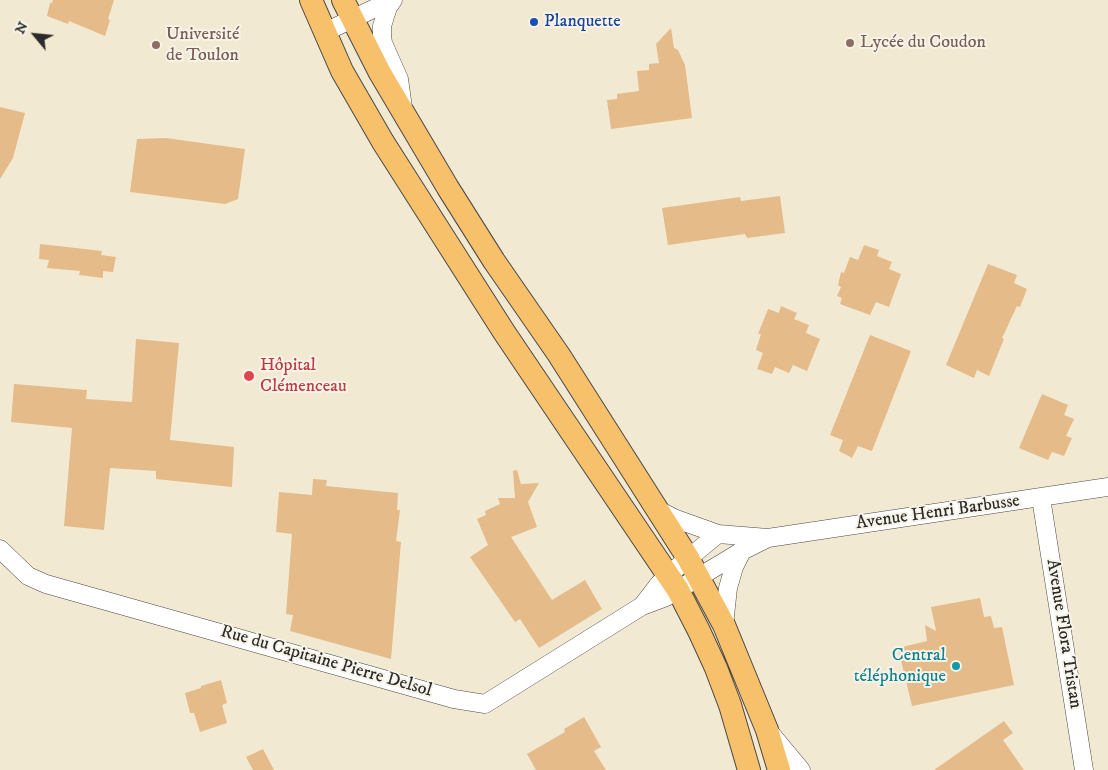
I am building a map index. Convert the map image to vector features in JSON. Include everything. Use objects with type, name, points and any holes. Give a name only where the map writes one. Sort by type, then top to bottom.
[{"type":"main road","points":[[313,1],[342,71],[388,150],[504,332],[673,583],[699,630],[730,705],[749,770]]},
{"type":"main road","points":[[348,9],[404,116],[494,261],[559,355],[700,578],[724,625],[767,730],[779,770]]},
{"type":"street","points":[[325,32],[348,9],[392,0]]},
{"type":"street","points":[[392,0],[382,26],[382,35],[383,43],[398,78],[404,116]]},
{"type":"street","name":"Avenue Henri Barbusse","points":[[658,510],[676,519],[718,534],[768,538],[1108,488]]},
{"type":"street","name":"Avenue Flora Tristan","points":[[1041,498],[1084,770]]},
{"type":"street","points":[[673,583],[688,558],[718,534]]},
{"type":"street","name":"Avenue Henri Barbusse","points":[[673,583],[700,578],[742,551],[768,538]]},
{"type":"street","name":"Rue du Capitaine Pierre Delsol","points":[[0,549],[28,576],[46,584],[454,699],[484,704],[642,606],[659,584],[673,583]]},
{"type":"street","points":[[724,625],[728,588],[734,567],[742,551]]},
{"type":"street","points":[[730,705],[757,770]]},
{"type":"street","points":[[767,730],[801,770]]},
{"type":"building","points":[[53,0],[114,0],[105,36],[69,21],[68,24],[47,16],[50,3]]},
{"type":"building","points":[[671,28],[674,48],[678,50],[685,65],[692,118],[611,129],[607,100],[617,99],[617,94],[639,91],[637,71],[649,70],[649,64],[659,63],[656,44]]},
{"type":"building","points":[[0,107],[25,113],[13,158],[0,179]]},
{"type":"building","points":[[166,138],[245,149],[238,199],[225,204],[130,192],[137,139]]},
{"type":"building","points":[[780,196],[785,233],[747,238],[745,234],[668,245],[662,208],[740,197],[741,201]]},
{"type":"building","points":[[40,244],[102,251],[101,255],[116,257],[113,272],[103,271],[103,278],[79,275],[80,271],[47,268],[49,260],[39,259]]},
{"type":"building","points":[[864,245],[879,250],[877,256],[892,262],[889,269],[901,274],[889,307],[876,302],[870,315],[840,304],[842,298],[837,296],[841,287],[838,285],[841,272],[844,273],[850,257],[858,260]]},
{"type":"building","points":[[988,264],[1017,275],[1014,283],[1027,289],[1020,307],[1017,306],[1002,338],[1004,339],[989,376],[977,370],[974,378],[946,365]]},
{"type":"building","points":[[781,306],[797,313],[794,319],[809,325],[806,333],[820,339],[807,371],[793,365],[789,373],[775,367],[772,374],[757,369],[763,353],[756,350],[761,334],[758,334],[768,309],[779,313]]},
{"type":"building","points":[[870,335],[911,351],[872,451],[858,446],[852,458],[839,451],[843,440],[830,435]]},
{"type":"building","points":[[136,339],[179,343],[170,440],[234,447],[232,487],[156,479],[156,471],[110,468],[104,530],[64,526],[72,428],[11,422],[14,384],[87,390],[86,399],[132,402]]},
{"type":"building","points":[[1042,394],[1068,405],[1064,415],[1074,419],[1066,436],[1072,438],[1064,456],[1052,452],[1048,460],[1019,448]]},
{"type":"building","points":[[517,470],[521,484],[539,483],[528,502],[537,527],[511,537],[552,600],[585,580],[602,609],[539,648],[520,619],[515,622],[470,557],[488,545],[477,519],[486,515],[485,511],[500,504],[498,498],[515,498],[513,471]]},
{"type":"building","points":[[313,479],[327,480],[326,486],[398,493],[397,510],[400,510],[396,541],[401,542],[391,659],[290,631],[293,615],[286,614],[292,534],[276,532],[279,492],[312,495]]},
{"type":"building","name":"Central téléphonique","points":[[980,598],[984,617],[991,616],[994,628],[1002,627],[1014,685],[912,706],[898,648],[927,641],[925,625],[936,631],[931,607]]},
{"type":"building","points":[[221,680],[227,703],[222,705],[227,723],[200,732],[194,713],[190,713],[185,693]]},
{"type":"building","points":[[584,717],[601,747],[594,751],[606,770],[536,770],[527,754],[565,732],[564,729]]},
{"type":"building","points":[[1004,721],[1013,733],[1003,740],[1024,770],[934,770]]},
{"type":"building","points":[[263,749],[274,770],[253,770],[246,757]]},
{"type":"place","name":"Planquette","points":[[534,22]]},
{"type":"place","name":"Lycée du Coudon","points":[[850,43]]},
{"type":"place","name":"Université de Toulon","points":[[156,45]]},
{"type":"place","name":"Hôpital Clémenceau","points":[[249,376]]},
{"type":"place","name":"Central téléphonique","points":[[956,666]]}]
